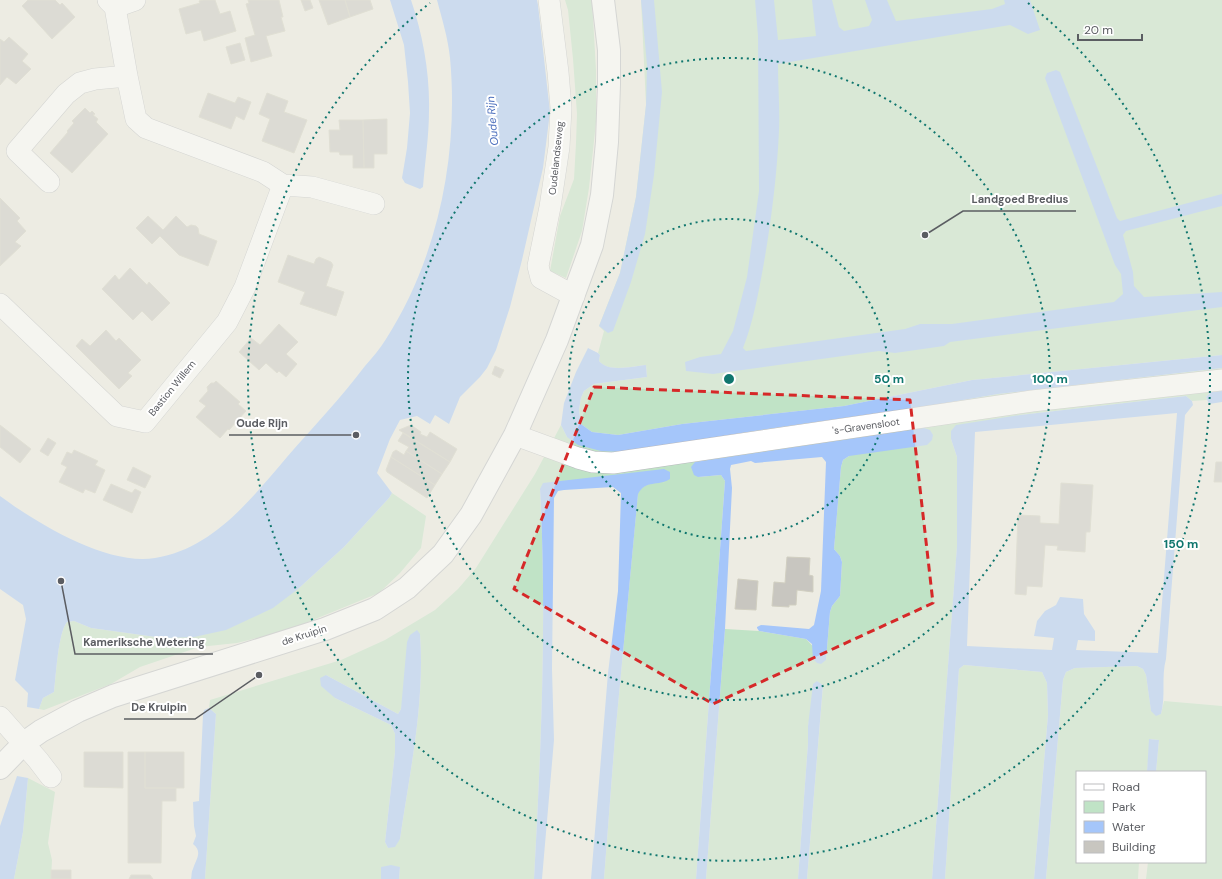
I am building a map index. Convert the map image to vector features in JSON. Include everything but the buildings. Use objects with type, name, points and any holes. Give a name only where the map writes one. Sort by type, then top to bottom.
[{"type":"main road","points":[[515,435],[557,340],[592,245],[602,195],[607,142],[609,50],[603,0]]},
{"type":"main road","name":"de Kruipin","points":[[0,768],[24,743],[41,731],[78,711],[113,696],[325,629],[375,609],[407,588],[443,554],[471,515],[515,435]]},
{"type":"street","points":[[135,0],[112,3],[136,119],[146,128],[262,172],[283,185],[312,187],[374,204]]},
{"type":"street","name":"Oudelandseweg","points":[[549,0],[561,108],[559,147],[550,207],[538,266],[541,278],[574,296]]},
{"type":"street","points":[[49,182],[17,151],[66,94],[80,83],[95,79],[126,76]]},
{"type":"street","name":"Bastion Willem","points":[[0,304],[117,416],[145,422],[226,322],[245,287],[283,185]]},
{"type":"street","name":"'s-Gravensloot","points":[[515,435],[578,458],[593,462],[613,463],[1032,402],[1222,380]]},
{"type":"street","points":[[0,717],[24,743],[51,777]]},
{"type":"highlighted area","points":[[594,387],[910,400],[933,603],[713,704],[514,589]]},
{"type":"green space","points":[[565,0],[592,0],[596,70],[596,122],[589,188],[582,231],[566,278],[550,271],[560,216],[574,179],[576,143],[577,114],[573,59],[568,10]]},
{"type":"green space","points":[[641,0],[1222,0],[1222,355],[972,380],[844,406],[682,424],[618,435],[592,432],[581,424],[579,410],[584,391],[594,384],[647,377],[646,365],[621,368],[608,367],[599,361],[600,355],[598,353],[604,331],[599,326],[620,273],[636,197],[646,105]]},
{"type":"green space","points":[[1222,368],[1222,391],[1211,392],[1206,397],[1207,400],[1192,401],[1186,396],[1020,415],[951,439],[957,457],[957,547],[932,879],[807,879],[823,686],[817,681],[808,726],[798,879],[706,879],[725,629],[759,631],[806,639],[826,660],[830,612],[832,606],[840,596],[842,562],[840,556],[834,549],[841,467],[843,460],[849,456],[730,458],[695,462],[698,477],[721,475],[725,481],[696,879],[604,879],[615,737],[638,493],[647,485],[666,482],[540,489],[543,635],[541,733],[534,879],[399,879],[400,867],[381,867],[381,879],[205,879],[216,714],[209,708],[210,700],[341,660],[385,640],[435,610],[458,589],[476,568],[535,474],[561,425],[567,437],[671,445],[998,394]],"holes":[[[420,634],[421,660],[419,711],[416,737],[400,839],[388,848],[385,842],[395,752],[395,734],[391,725],[335,698],[326,675],[398,714],[401,709]]]},
{"type":"green space","points":[[392,493],[426,516],[421,548],[400,573],[379,593],[286,631],[237,643],[199,647],[140,667],[111,684],[44,710],[39,709],[43,698],[54,692],[59,645],[61,635],[67,622],[74,621],[91,628],[163,638],[298,589],[344,547]]},
{"type":"green space","points":[[964,665],[1042,672],[1047,683],[1048,715],[1034,879],[945,879],[959,669]]},
{"type":"green space","points":[[1137,666],[1143,669],[1146,675],[1151,710],[1156,715],[1161,714],[1164,701],[1222,706],[1222,879],[1146,879],[1148,863],[1206,863],[1206,771],[1156,771],[1159,740],[1150,739],[1147,771],[1076,771],[1076,863],[1139,863],[1138,879],[1046,879],[1063,680],[1066,672],[1075,668]]},
{"type":"green space","points":[[28,778],[55,792],[48,843],[52,860],[51,879],[14,879],[23,832]]},
{"type":"water","points":[[390,0],[411,0],[425,55],[429,97],[429,120],[423,187],[420,189],[405,183],[402,178],[407,148],[410,113],[408,82],[404,45]]},
{"type":"water","points":[[437,0],[537,0],[538,5],[550,112],[543,168],[510,307],[496,350],[487,368],[460,397],[449,424],[435,415],[430,424],[417,416],[400,420],[390,439],[377,473],[392,493],[389,498],[344,547],[298,589],[273,608],[226,630],[194,637],[163,638],[91,628],[74,621],[67,622],[61,635],[59,645],[54,692],[43,698],[39,709],[27,707],[28,693],[15,680],[26,619],[23,605],[0,589],[0,496],[34,519],[74,540],[116,556],[136,559],[155,558],[176,553],[195,544],[230,520],[260,489],[337,401],[379,350],[404,308],[419,274],[431,240],[441,204],[451,131],[452,94],[450,58]]},
{"type":"water","points":[[641,0],[654,0],[662,92],[654,175],[645,234],[631,282],[613,331],[608,333],[599,326],[620,273],[636,197],[646,105],[647,65]]},
{"type":"water","points":[[755,0],[774,0],[778,40],[816,36],[812,0],[832,0],[839,27],[844,31],[869,26],[872,20],[865,0],[887,0],[896,21],[992,9],[1005,4],[1004,0],[1030,0],[1040,30],[1028,34],[1010,25],[778,64],[779,131],[777,165],[766,251],[750,329],[743,348],[746,351],[905,329],[920,324],[952,324],[1114,302],[1123,294],[1121,274],[1115,265],[1045,78],[1047,73],[1056,70],[1060,72],[1117,218],[1120,221],[1222,194],[1222,206],[1126,231],[1123,235],[1133,272],[1134,286],[1144,297],[1222,292],[1222,307],[950,342],[944,346],[895,353],[879,351],[713,374],[686,371],[685,362],[700,357],[721,354],[733,331],[747,277],[759,191],[758,36]]},
{"type":"water","points":[[588,348],[598,353],[600,355],[599,361],[603,365],[609,367],[621,368],[646,365],[647,377],[594,384],[584,391],[581,398],[579,410],[581,424],[592,432],[618,435],[682,424],[844,406],[972,380],[1222,355],[1222,368],[998,394],[624,452],[601,451],[578,445],[567,437],[561,425],[564,403],[576,372]]},
{"type":"water","points":[[1222,391],[1222,402],[1209,404],[1206,397],[1211,392]]},
{"type":"water","points":[[1186,396],[1192,401],[1193,405],[1185,415],[1161,714],[1156,716],[1151,711],[1146,675],[1143,669],[1137,666],[1075,668],[1066,672],[1063,680],[1046,879],[1034,879],[1048,715],[1047,683],[1042,672],[964,665],[959,669],[945,879],[932,879],[957,546],[957,457],[951,439],[951,431],[956,425],[1020,415]],"holes":[[[1177,413],[1158,653],[1076,650],[1078,640],[1095,641],[1095,631],[1084,614],[1083,599],[1060,597],[1056,605],[1045,611],[1037,621],[1034,636],[1054,638],[1052,650],[967,646],[975,432]]]},
{"type":"water","points":[[924,428],[930,430],[933,435],[932,440],[927,445],[849,456],[843,460],[841,467],[834,549],[840,556],[842,562],[840,596],[832,606],[830,612],[826,660],[821,664],[817,663],[813,659],[812,644],[806,639],[759,631],[757,627],[761,625],[809,629],[814,625],[821,591],[826,462],[822,457],[755,463],[751,461],[731,465],[732,488],[725,629],[706,879],[696,879],[725,481],[721,475],[698,477],[694,475],[691,467],[695,462]]},
{"type":"water","points":[[664,469],[670,472],[670,479],[661,483],[645,486],[638,494],[615,737],[604,879],[591,879],[608,673],[618,591],[621,493],[613,487],[564,490],[558,491],[554,498],[552,669],[554,740],[542,879],[534,879],[541,733],[543,635],[540,489],[543,483]]},
{"type":"water","points":[[417,630],[420,634],[421,660],[419,711],[416,737],[400,839],[395,847],[388,848],[385,842],[395,752],[395,734],[391,725],[335,698],[321,686],[320,678],[326,675],[398,714],[401,709],[407,642],[410,635]]},
{"type":"water","points":[[817,681],[823,685],[807,879],[798,879],[808,726],[813,684]]},
{"type":"water","points":[[209,708],[216,714],[205,879],[191,879],[198,853],[198,850],[193,844],[196,836],[193,802],[199,801],[203,715],[204,710]]},
{"type":"water","points":[[1149,739],[1159,740],[1156,771],[1147,771]]},
{"type":"water","points":[[17,776],[28,778],[23,832],[14,879],[0,879],[0,826]]},
{"type":"water","points":[[391,865],[400,867],[399,879],[381,879],[381,867]]},
{"type":"place","name":"Landgoed Bredius","points":[[925,235]]},
{"type":"place","name":"Oude Rijn","points":[[356,435]]},
{"type":"place","name":"Kameriksche Wetering","points":[[61,581]]},
{"type":"place","name":"De Kruipin","points":[[259,675]]}]
